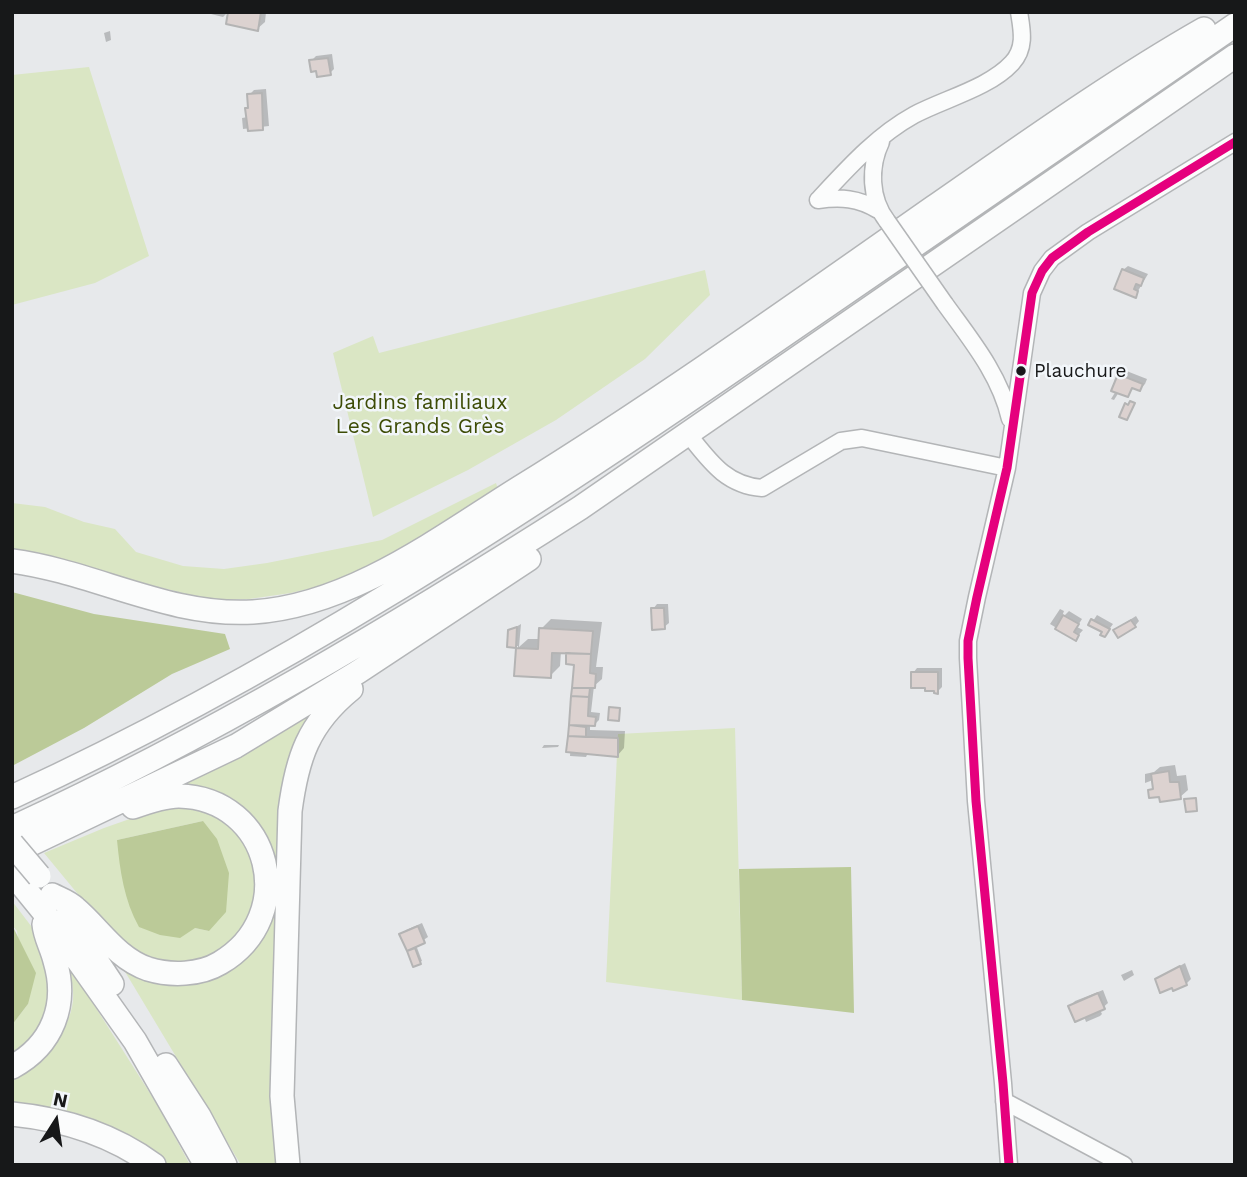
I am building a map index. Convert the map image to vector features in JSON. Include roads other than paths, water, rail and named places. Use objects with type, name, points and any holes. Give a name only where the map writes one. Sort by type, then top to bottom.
[{"type":"highway","points":[[12,561],[159,601],[209,611],[257,612],[302,604],[344,590],[430,543],[643,409],[998,163],[1178,44],[1235,12]]},
{"type":"highway","points":[[12,797],[62,775],[210,698],[424,575],[634,439],[1235,25]]},
{"type":"highway","points":[[12,828],[83,795],[251,707],[491,565],[580,508],[1235,56]]},
{"type":"highway","points":[[12,853],[236,746],[418,634],[560,538],[580,508]]},
{"type":"highway","points":[[288,1165],[282,1096],[285,924],[289,811],[297,768],[309,736],[335,702],[402,652],[418,634]]},
{"type":"highway","points":[[34,888],[75,907],[121,953],[147,968],[177,974],[210,968],[237,953],[254,933],[264,910],[268,880],[261,848],[240,820],[212,803],[180,796],[154,800],[90,824],[70,825]]},
{"type":"highway","points":[[12,845],[34,888],[135,1041],[206,1165]]},
{"type":"highway","points":[[12,1067],[32,1053],[46,1036],[56,1019],[61,997],[59,976],[34,888]]},
{"type":"highway","points":[[34,888],[199,1116],[225,1165]]},
{"type":"highway","points":[[12,1114],[58,1121],[102,1135],[136,1151],[154,1165]]},
{"type":"street","points":[[883,216],[861,200],[818,200],[885,134],[913,116],[996,77],[1014,61],[1024,40],[1019,12]]},
{"type":"street","points":[[885,134],[874,156],[873,183],[883,216],[988,366],[1005,396],[1012,429]]},
{"type":"street","points":[[1009,1165],[975,789],[968,658],[977,597],[1007,468],[1032,293],[1042,271],[1052,258],[1088,232],[1235,142]]},
{"type":"street","points":[[688,434],[716,469],[750,487],[762,488],[841,442],[862,438],[1007,468]]},
{"type":"street","points":[[1004,1101],[1124,1165]]},
{"type":"place","name":"Plauchure","points":[[1021,371]]},
{"type":"park label","name":"Jardins familiaux Les Grands Grès","points":[[420,415]]}]
